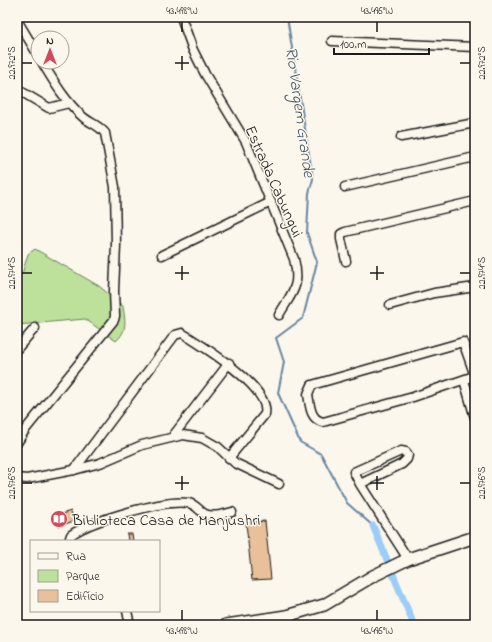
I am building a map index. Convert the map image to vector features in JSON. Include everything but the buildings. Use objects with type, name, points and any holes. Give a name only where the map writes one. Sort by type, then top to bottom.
[{"type":"main road","points":[[226,625],[286,616],[324,605],[377,574],[404,561],[475,537]]},
{"type":"street","name":"Estrada Cabungui","points":[[181,17],[193,50],[205,74],[246,142],[294,259],[297,271],[297,284],[279,315]]},
{"type":"street","points":[[17,20],[30,42]]},
{"type":"street","points":[[332,41],[475,46]]},
{"type":"street","points":[[17,443],[25,430],[114,320],[115,316],[115,187],[106,137],[102,128],[84,118],[69,103],[47,70]]},
{"type":"street","points":[[17,89],[49,108],[69,103]]},
{"type":"street","points":[[401,137],[475,123]]},
{"type":"street","points":[[345,187],[475,157]]},
{"type":"street","points":[[346,261],[341,239],[341,234],[345,232],[475,201]]},
{"type":"street","points":[[162,255],[271,202]]},
{"type":"street","points":[[390,305],[434,293],[475,287]]},
{"type":"street","points":[[17,349],[35,328]]},
{"type":"street","points":[[74,470],[175,335],[182,333],[229,364],[245,378],[257,394],[266,410],[266,414],[229,458]]},
{"type":"street","points":[[463,342],[466,344],[475,376],[413,397],[323,422],[317,421],[314,418],[308,394],[312,385],[463,342]]},
{"type":"street","points":[[173,436],[229,364]]},
{"type":"street","points":[[464,380],[475,418]]},
{"type":"street","points":[[17,478],[27,479],[74,470],[100,463],[142,445],[173,436],[183,435],[202,438],[218,448],[235,463],[279,484]]},
{"type":"street","points":[[360,484],[402,464],[407,459],[408,455],[406,452],[401,451],[355,470],[354,474],[404,561]]},
{"type":"street","points":[[70,540],[71,535],[81,528],[96,521],[148,508],[183,502],[195,505],[206,514],[216,516],[232,512]]},
{"type":"street","points":[[127,612],[130,625]]},
{"type":"green space","points":[[35,249],[99,286],[123,306],[125,325],[120,337],[116,341],[85,319],[17,325],[17,277],[22,274],[28,254]]},
{"type":"waterway","name":"Rio Vargem Grande","points":[[287,17],[313,179],[309,193],[307,233],[317,262],[303,318],[276,338],[284,362],[278,393],[300,442],[321,454],[347,503],[373,526]]},
{"type":"waterway","name":"Rio Vargem Grande","points":[[373,526],[414,625]]},
{"type":"place","name":"Biblioteca Casa de Manjushri","points":[[59,519]]}]
